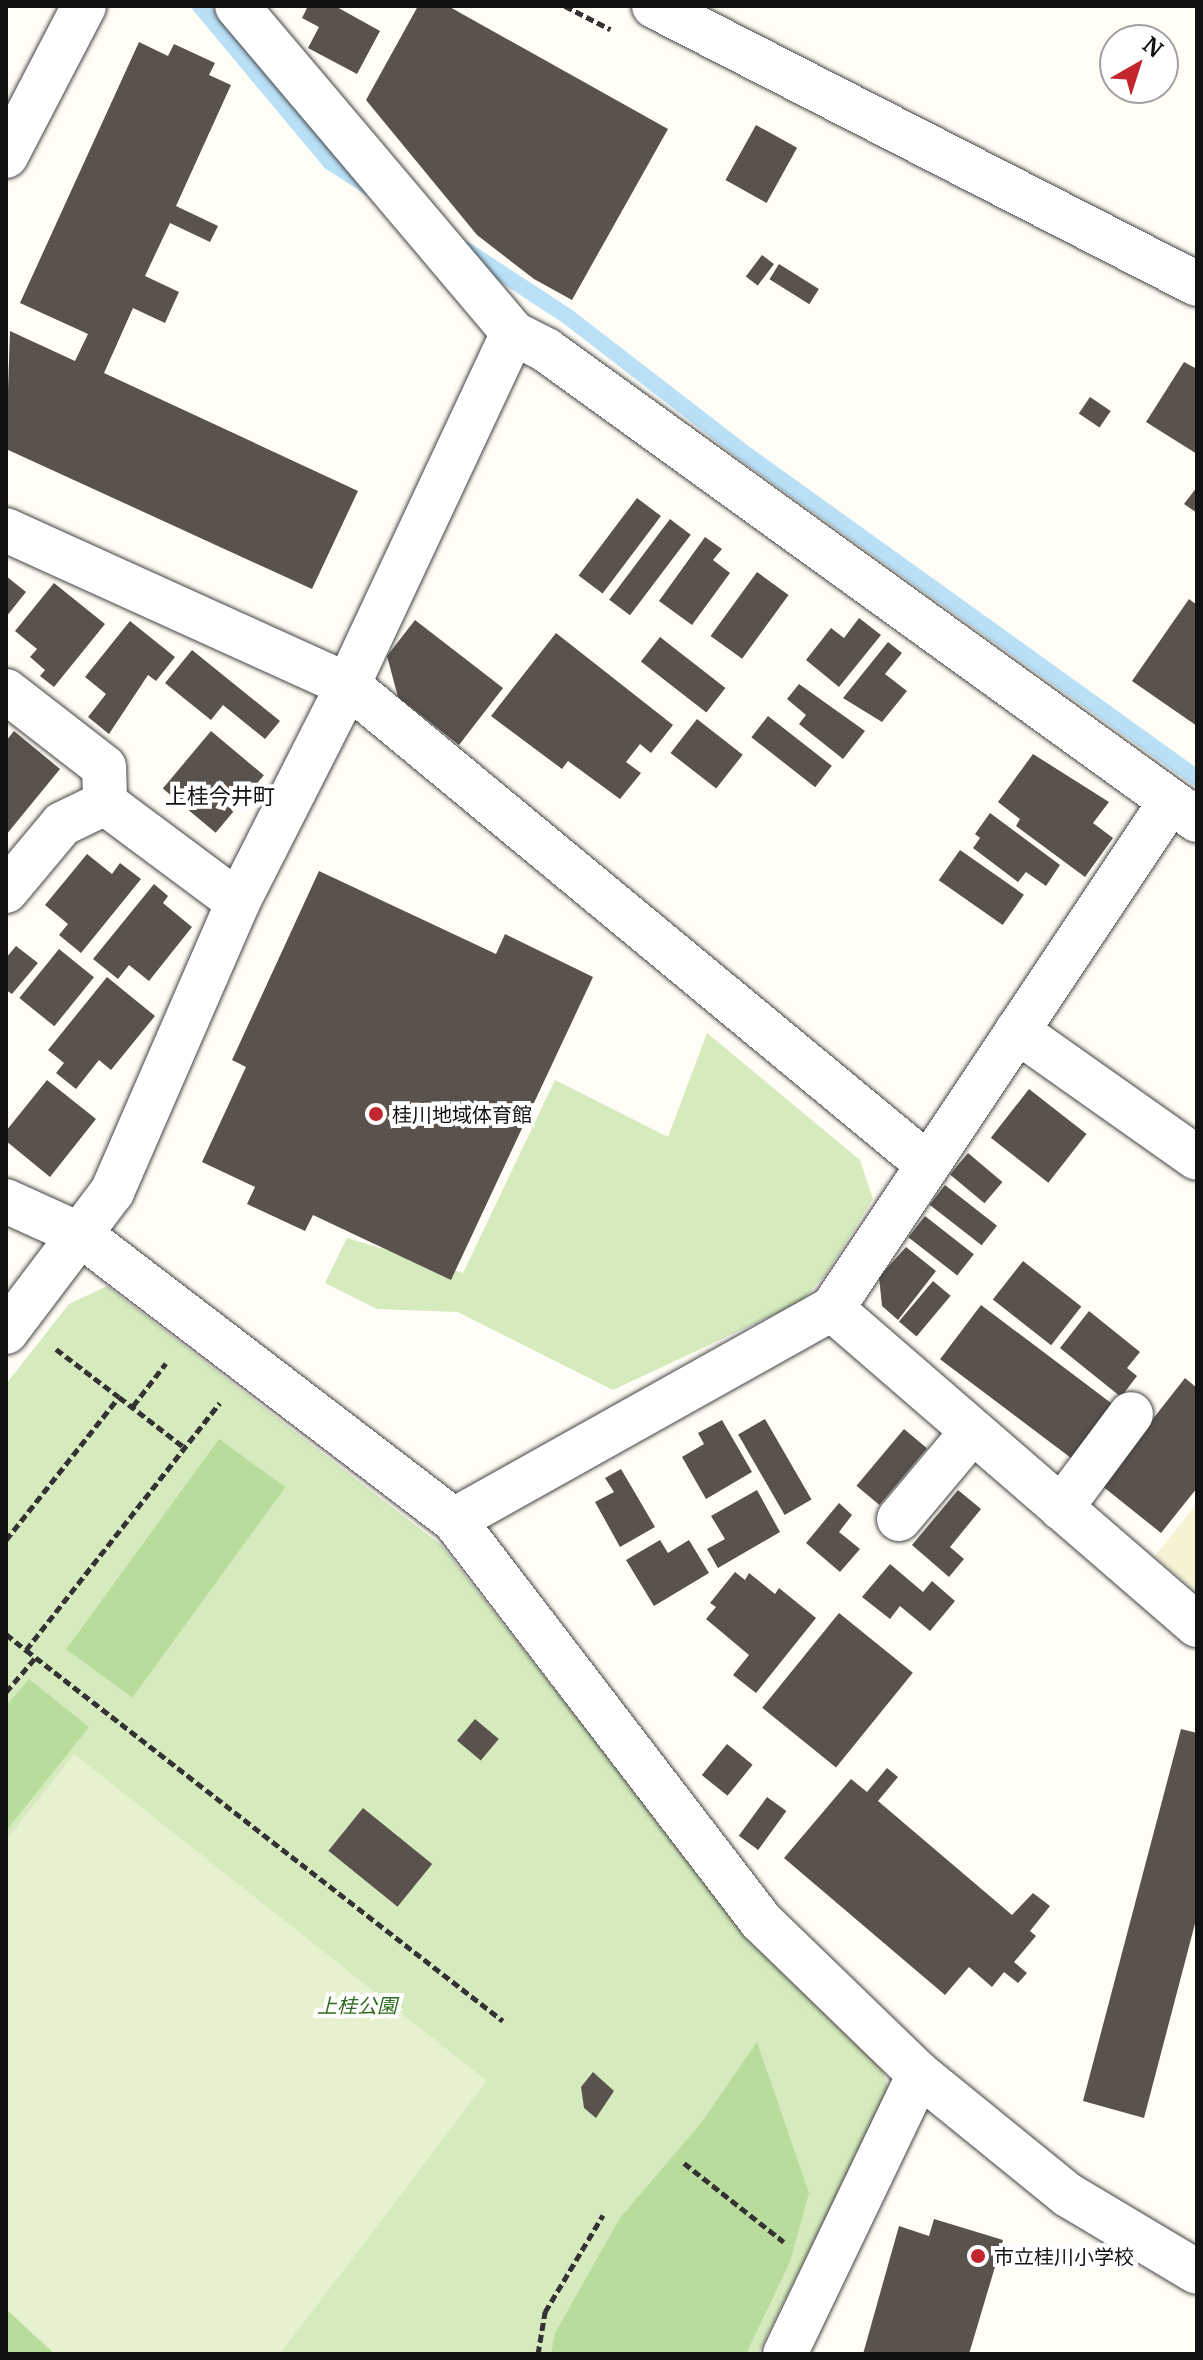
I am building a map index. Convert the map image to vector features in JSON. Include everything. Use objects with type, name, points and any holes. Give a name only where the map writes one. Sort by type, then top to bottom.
[{"type":"street","points":[[6,156],[84,6]]},
{"type":"street","points":[[237,6],[513,333],[546,350],[1184,811],[1017,1031],[832,1309],[454,1520]]},
{"type":"street","points":[[654,6],[1197,284]]},
{"type":"street","points":[[12,1325],[112,1192],[238,902],[348,685],[513,333]]},
{"type":"street","points":[[6,530],[348,685],[927,1164]]},
{"type":"street","points":[[6,691],[104,767],[105,803]]},
{"type":"street","points":[[105,803],[238,902]]},
{"type":"street","points":[[6,891],[62,824],[105,803]]},
{"type":"street","points":[[1017,1031],[1197,1158]]},
{"type":"street","points":[[6,1201],[81,1235],[454,1520],[761,1921],[919,2074],[1068,2195],[1197,2272]]},
{"type":"street","points":[[832,1309],[1197,1625]]},
{"type":"street","points":[[1061,1508],[1131,1414]]},
{"type":"street","points":[[899,1519],[972,1432]]},
{"type":"street","points":[[785,2354],[919,2074]]},
{"type":"path","points":[[12,1325],[119,1397],[185,1448]]},
{"type":"path","points":[[26,1650],[251,1364]]},
{"type":"path","points":[[6,1540],[119,1397]]},
{"type":"path","points":[[6,1634],[503,2021]]},
{"type":"path","points":[[6,1692],[35,1658]]},
{"type":"path","points":[[684,2163],[825,2270]]},
{"type":"path","points":[[538,2354],[545,2312],[603,2215]]},
{"type":"shaded area","points":[[1197,1503],[1197,1592],[1155,1556]]},
{"type":"green space","points":[[707,1033],[860,1160],[873,1199],[826,1274],[801,1302],[613,1390],[458,1312],[377,1309],[325,1283],[347,1238],[463,1273],[555,1080],[668,1137]]},
{"type":"green space","name":"上桂公園","points":[[107,1286],[441,1545],[754,1943],[876,2051],[889,2090],[758,2354],[6,2354],[6,1384],[69,1304]]},
{"type":"green space","points":[[219,1439],[285,1487],[133,1698],[66,1649]]},
{"type":"green space","points":[[29,1679],[89,1727],[6,1831],[6,1706]]},
{"type":"green space","points":[[74,1754],[487,2081],[280,2354],[55,2354],[6,2309],[6,1840]]},
{"type":"green space","points":[[757,2042],[809,2193],[790,2262],[746,2354],[551,2354],[555,2333],[620,2218],[701,2123]]},
{"type":"green space","points":[[6,2309],[55,2354],[6,2354]]},
{"type":"building","points":[[308,6],[335,6],[380,31],[357,74],[308,48],[319,27],[302,18]]},
{"type":"building","points":[[418,6],[448,6],[668,129],[572,300],[534,279],[477,235],[366,100]]},
{"type":"building","points":[[139,42],[168,56],[174,44],[215,63],[209,75],[231,85],[176,206],[218,226],[210,242],[170,223],[145,276],[179,292],[165,323],[133,308],[104,373],[358,491],[312,589],[6,449],[10,331],[75,361],[88,334],[20,303]]},
{"type":"building","points":[[756,125],[797,148],[767,203],[725,180]]},
{"type":"building","points":[[762,255],[774,264],[758,286],[746,277]]},
{"type":"building","points":[[779,264],[819,289],[809,304],[769,279]]},
{"type":"building","points":[[1184,362],[1197,369],[1197,454],[1146,422]]},
{"type":"building","points":[[1090,397],[1111,411],[1100,428],[1079,414]]},
{"type":"building","points":[[1197,487],[1197,513],[1184,504]]},
{"type":"building","points":[[637,498],[661,516],[603,594],[579,575]]},
{"type":"building","points":[[670,519],[691,535],[630,615],[609,600]]},
{"type":"building","points":[[705,537],[722,549],[713,560],[730,573],[692,625],[659,601]]},
{"type":"building","points":[[757,572],[789,595],[742,659],[711,636]]},
{"type":"building","points":[[6,576],[26,592],[6,617]]},
{"type":"building","points":[[54,583],[105,624],[54,687],[40,676],[45,670],[30,657],[37,649],[15,631]]},
{"type":"building","points":[[1189,599],[1197,605],[1197,726],[1132,681]]},
{"type":"building","points":[[859,618],[881,635],[839,687],[806,660],[831,628],[844,638]]},
{"type":"building","points":[[415,620],[503,688],[459,745],[398,697],[387,656]]},
{"type":"building","points":[[130,621],[175,657],[156,681],[148,675],[109,734],[88,717],[106,694],[85,677]]},
{"type":"building","points":[[556,633],[673,725],[651,753],[640,744],[626,762],[641,773],[620,799],[568,761],[562,769],[491,716]]},
{"type":"building","points":[[660,637],[725,688],[706,713],[641,661]]},
{"type":"building","points":[[888,642],[902,653],[885,674],[907,691],[882,722],[843,698]]},
{"type":"building","points":[[192,650],[280,721],[265,739],[223,705],[211,720],[165,683]]},
{"type":"building","points":[[799,684],[865,731],[843,759],[799,724],[806,715],[787,699]]},
{"type":"building","points":[[768,716],[832,766],[815,787],[751,737]]},
{"type":"building","points":[[697,719],[743,755],[716,789],[671,753]]},
{"type":"building","points":[[14,731],[60,769],[6,835],[6,741]]},
{"type":"building","points":[[211,731],[264,775],[216,833],[163,788]]},
{"type":"building","points":[[1033,754],[1109,802],[1093,823],[1113,838],[1085,877],[1016,826],[1020,819],[998,802]]},
{"type":"building","points":[[990,813],[1060,865],[1046,886],[1026,872],[1018,882],[973,848],[980,838],[975,834]]},
{"type":"building","points":[[960,850],[1024,895],[1003,925],[939,880]]},
{"type":"building","points":[[87,854],[112,874],[120,863],[141,879],[81,953],[59,935],[68,924],[45,905]]},
{"type":"building","name":"桂川地域体育館","points":[[319,871],[496,954],[505,934],[593,977],[451,1280],[313,1215],[305,1231],[247,1204],[255,1187],[202,1162],[246,1067],[232,1060]]},
{"type":"building","points":[[154,884],[168,896],[163,903],[192,927],[149,981],[129,965],[118,979],[93,959]]},
{"type":"building","points":[[16,946],[38,963],[12,994],[6,990],[6,958]]},
{"type":"building","points":[[59,949],[94,977],[54,1026],[19,998]]},
{"type":"building","points":[[107,977],[155,1016],[111,1070],[99,1060],[76,1089],[56,1073],[64,1063],[48,1050]]},
{"type":"building","points":[[47,1080],[96,1119],[50,1177],[6,1141],[6,1131]]},
{"type":"building","points":[[1029,1089],[1087,1134],[1048,1183],[991,1138]]},
{"type":"building","points":[[968,1153],[1002,1182],[984,1203],[950,1174]]},
{"type":"building","points":[[945,1185],[997,1226],[982,1245],[930,1205]]},
{"type":"building","points":[[925,1216],[974,1254],[957,1275],[908,1237]]},
{"type":"building","points":[[906,1247],[936,1271],[898,1320],[882,1306],[879,1277]]},
{"type":"building","points":[[1023,1261],[1081,1307],[1051,1345],[993,1300]]},
{"type":"building","points":[[933,1281],[951,1296],[917,1336],[899,1322]]},
{"type":"building","points":[[981,1305],[1116,1407],[1075,1461],[940,1359]]},
{"type":"building","points":[[1089,1311],[1140,1352],[1127,1368],[1137,1376],[1121,1397],[1060,1348]]},
{"type":"building","points":[[1185,1378],[1197,1388],[1197,1488],[1161,1533],[1101,1485]]},
{"type":"building","points":[[765,1419],[812,1500],[785,1515],[738,1434]]},
{"type":"building","points":[[722,1420],[752,1472],[706,1499],[682,1457],[704,1444],[698,1433]]},
{"type":"building","points":[[904,1429],[927,1448],[879,1505],[856,1486]]},
{"type":"building","points":[[621,1469],[655,1527],[620,1547],[595,1502],[614,1492],[605,1478]]},
{"type":"building","points":[[757,1490],[780,1532],[718,1568],[707,1549],[725,1539],[711,1516]]},
{"type":"building","points":[[958,1490],[981,1509],[950,1547],[964,1559],[949,1577],[912,1545]]},
{"type":"building","points":[[839,1503],[852,1515],[839,1532],[860,1549],[840,1572],[806,1543]]},
{"type":"building","points":[[660,1540],[668,1553],[689,1540],[709,1573],[654,1606],[626,1560]]},
{"type":"building","points":[[890,1564],[923,1592],[932,1581],[955,1601],[930,1631],[900,1606],[890,1619],[862,1597]]},
{"type":"building","points":[[735,1572],[745,1580],[749,1573],[775,1594],[779,1588],[816,1618],[756,1693],[733,1675],[749,1655],[706,1619],[716,1607],[710,1603]]},
{"type":"building","points":[[839,1613],[913,1673],[836,1768],[762,1708]]},
{"type":"building","points":[[475,1719],[499,1739],[481,1760],[457,1740]]},
{"type":"building","points":[[1181,1729],[1197,1733],[1197,1916],[1144,2118],[1083,2101]]},
{"type":"building","points":[[727,1744],[753,1765],[727,1796],[702,1775]]},
{"type":"building","points":[[887,1768],[898,1777],[878,1801],[1012,1915],[1033,1893],[1050,1906],[1030,1931],[1036,1936],[1014,1962],[1027,1973],[1018,1983],[1004,1972],[992,1987],[969,1967],[945,1995],[784,1858],[851,1779],[867,1792]]},
{"type":"building","points":[[767,1797],[786,1811],[758,1850],[739,1836]]},
{"type":"building","points":[[363,1808],[432,1864],[398,1907],[328,1851]]},
{"type":"building","points":[[593,2072],[614,2091],[596,2118],[584,2108],[581,2087]]},
{"type":"building","points":[[934,2219],[1003,2240],[969,2354],[863,2354],[899,2226],[929,2236]]},
{"type":"waterway","points":[[200,6],[330,162],[370,188]]},
{"type":"waterway","points":[[463,248],[567,316],[739,449],[1197,778]]},
{"type":"place","name":"桂川地域体育館","points":[[376,1114]]},
{"type":"place","name":"市立桂川小学校","points":[[978,2256]]},
{"type":"district","name":"上桂今井町","points":[[220,797]]}]
